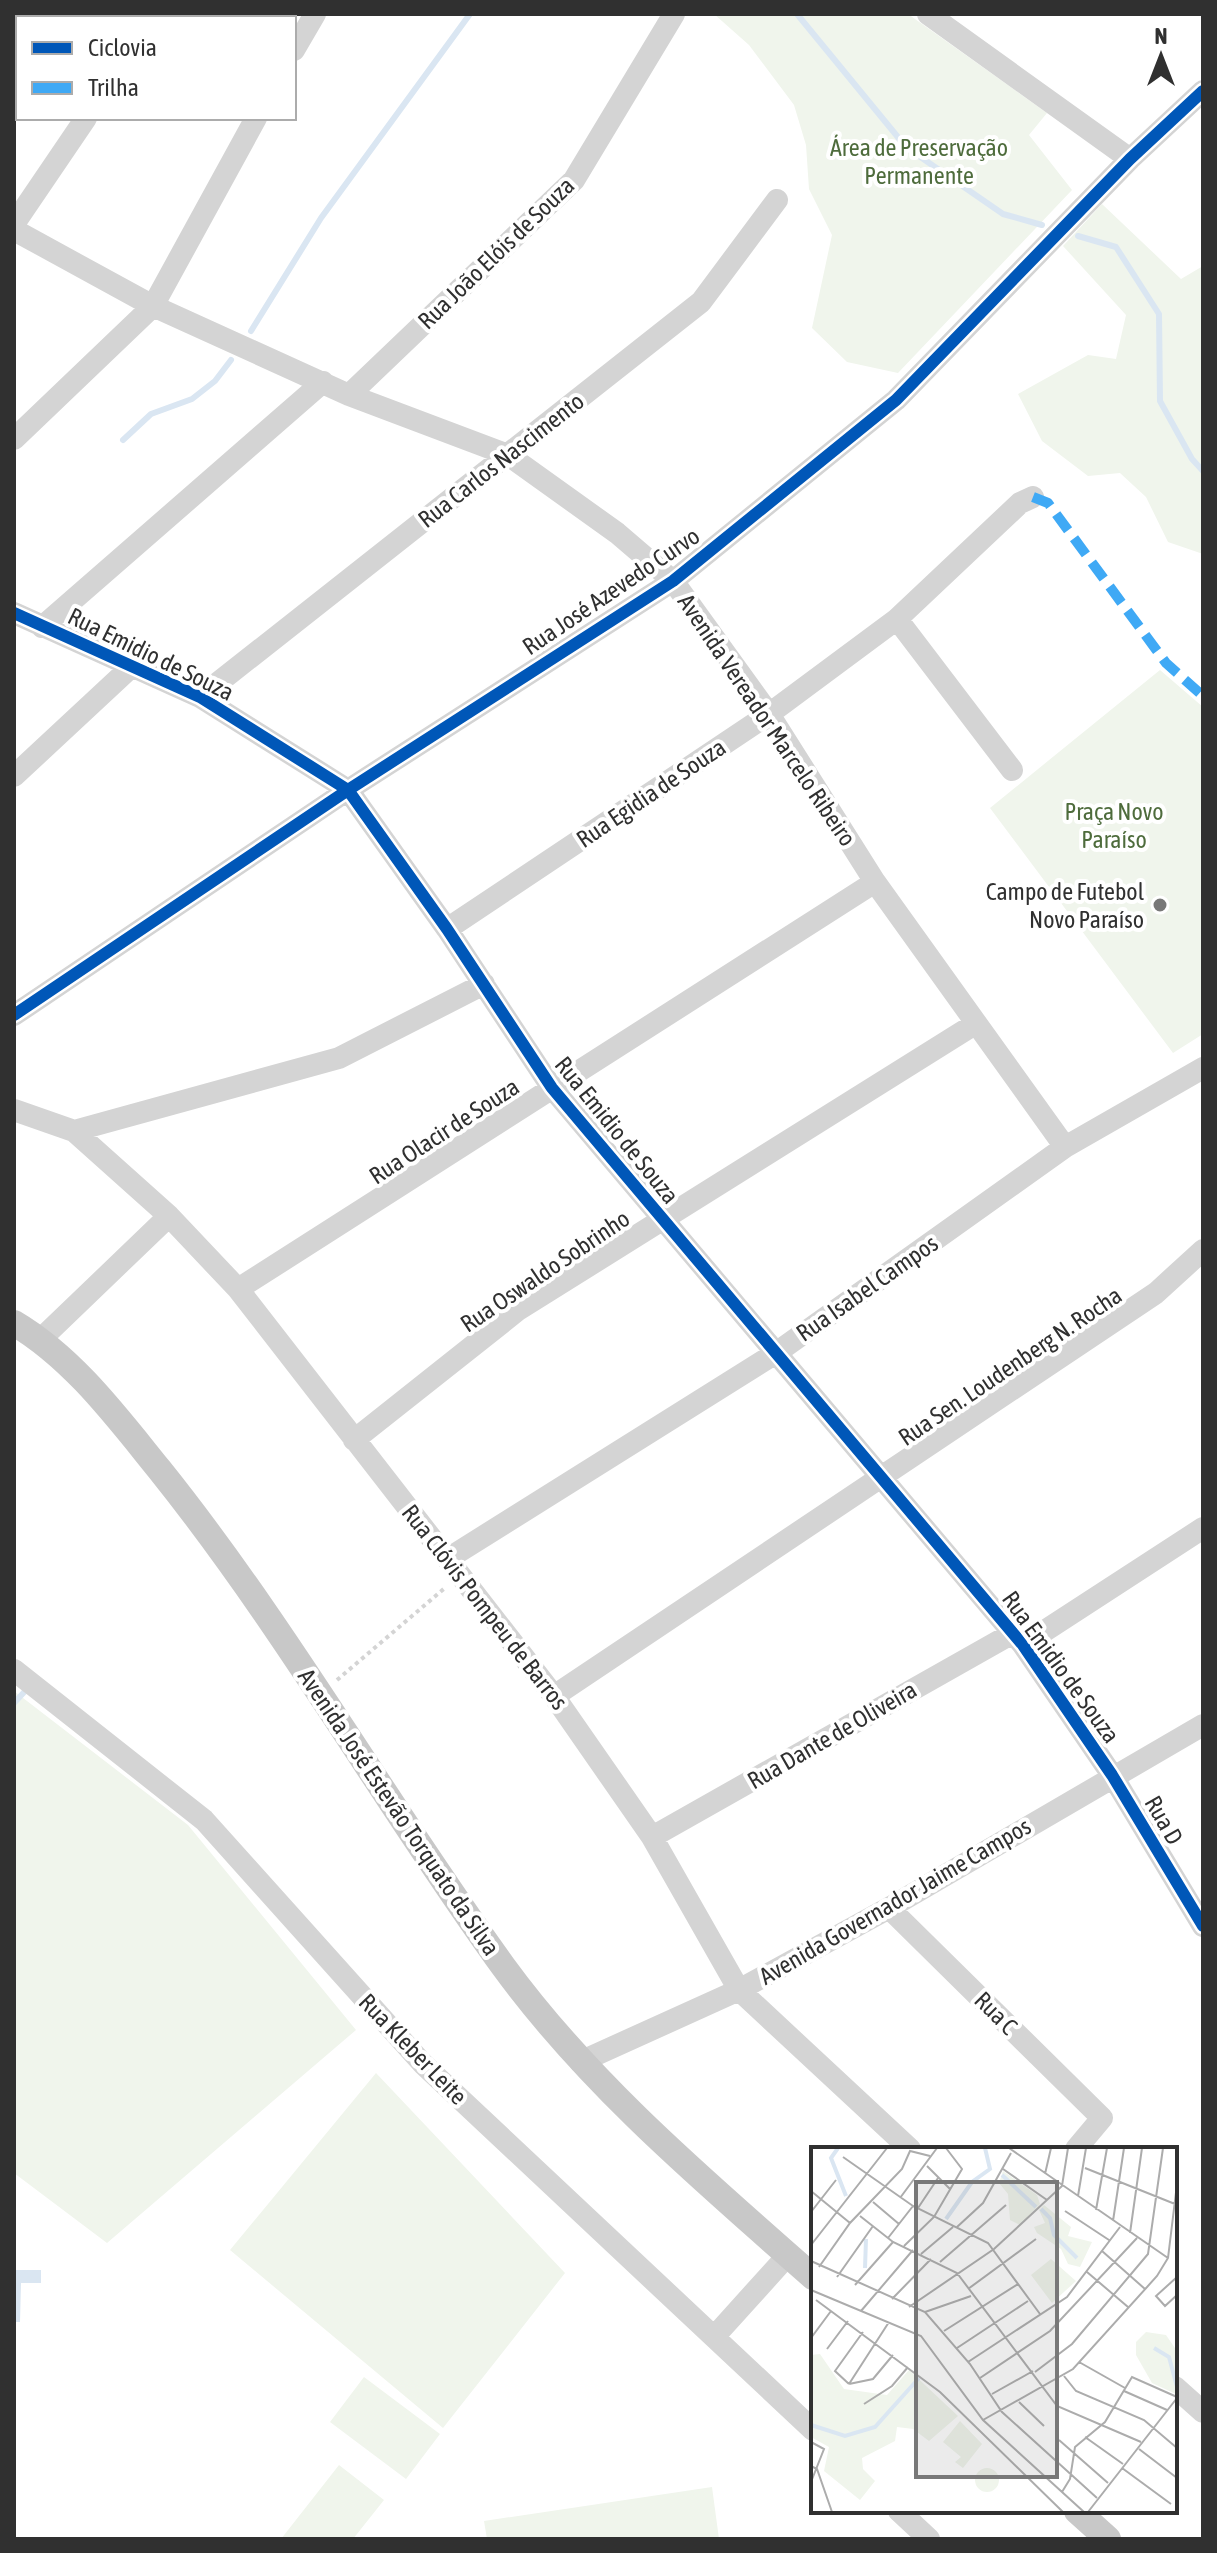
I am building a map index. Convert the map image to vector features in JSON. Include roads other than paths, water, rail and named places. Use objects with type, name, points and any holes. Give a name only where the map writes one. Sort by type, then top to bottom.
[{"type":"main road","name":"Avenida José Estevão Torquato da Silva","points":[[14,1323],[41,1339],[108,1406],[212,1535],[504,1966],[580,2062],[811,2275]]},
{"type":"main road","points":[[1079,2513],[1108,2539]]},
{"type":"street","points":[[296,47],[315,14]]},
{"type":"street","name":"Rua João Elóis de Souza","points":[[349,395],[574,180],[674,14]]},
{"type":"street","points":[[928,14],[1130,159]]},
{"type":"street","name":"Rua José Azevedo Curvo","points":[[14,1015],[348,790],[673,581],[896,400],[1130,159],[1203,91]]},
{"type":"street","points":[[14,224],[85,120]]},
{"type":"street","points":[[14,439],[153,306],[255,120]]},
{"type":"street","name":"Rua Carlos Nascimento","points":[[200,697],[701,302],[777,200]]},
{"type":"street","name":"Avenida Vereador Marcelo Ribeiro","points":[[14,230],[153,306],[349,395],[508,455],[617,533],[673,581],[769,714],[875,882],[1065,1147]]},
{"type":"street","points":[[42,627],[323,382]]},
{"type":"street","name":"Rua Egidia de Souza","points":[[447,929],[769,714],[897,619],[1020,503],[1033,497]]},
{"type":"street","name":"Rua Emidio de Souza","points":[[14,613],[200,697],[348,790],[447,929],[552,1088],[1018,1639],[1112,1775]]},
{"type":"street","points":[[897,619],[1012,770]]},
{"type":"street","points":[[14,776],[130,668]]},
{"type":"street","name":"Rua Olacir de Souza","points":[[238,1289],[875,882]]},
{"type":"street","points":[[74,1131],[339,1058],[484,984]]},
{"type":"street","name":"Rua Oswaldo Sobrinho","points":[[354,1440],[518,1310],[975,1024]]},
{"type":"street","name":"Rua Isabel Campos","points":[[455,1566],[776,1353],[1065,1147],[1203,1068]]},
{"type":"street","name":"Rua Clóvis Pompeu de Barros","points":[[14,1110],[74,1131],[169,1216],[238,1289],[554,1696],[652,1837],[739,1990],[908,2147]]},
{"type":"street","points":[[41,1339],[169,1216]]},
{"type":"street","name":"Rua Sen. Loudenberg N. Rocha","points":[[554,1696],[1156,1293],[1203,1250]]},
{"type":"street","name":"Rua Dante de Oliveira","points":[[652,1837],[1018,1639],[1203,1528]]},
{"type":"street","name":"Rua Kleber Leite","points":[[14,1670],[204,1820],[423,2064],[811,2428]]},
{"type":"street","name":"Avenida Governador Jaime Campos","points":[[580,2062],[739,1990],[889,1908],[1112,1775],[1203,1725]]},
{"type":"street","name":"Rua D","points":[[1112,1775],[1176,1887],[1203,1926]]},
{"type":"street","name":"Rua C","points":[[889,1908],[1102,2118],[1078,2147]]},
{"type":"street","points":[[714,2337],[788,2255]]},
{"type":"street","points":[[1177,2389],[1203,2412]]},
{"type":"street","points":[[901,2513],[929,2539]]},
{"type":"waterway","points":[[251,331],[321,218],[470,14]]},
{"type":"waterway","points":[[797,14],[906,147],[1003,214],[1042,225]]},
{"type":"waterway","points":[[1078,236],[1116,247],[1159,314],[1160,401],[1192,459],[1203,471]]},
{"type":"waterway","points":[[123,440],[151,414],[192,399],[215,381],[231,360]]},
{"type":"waterway","points":[[14,1703],[27,1689]]},
{"type":"place","name":"Campo de Futebol Novo Paraíso","points":[[1160,905]]},
{"type":"park label","name":"Área de Preservação Permanente","points":[[919,161]]},
{"type":"park label","name":"Praça Novo Paraíso","points":[[1114,825]]}]
